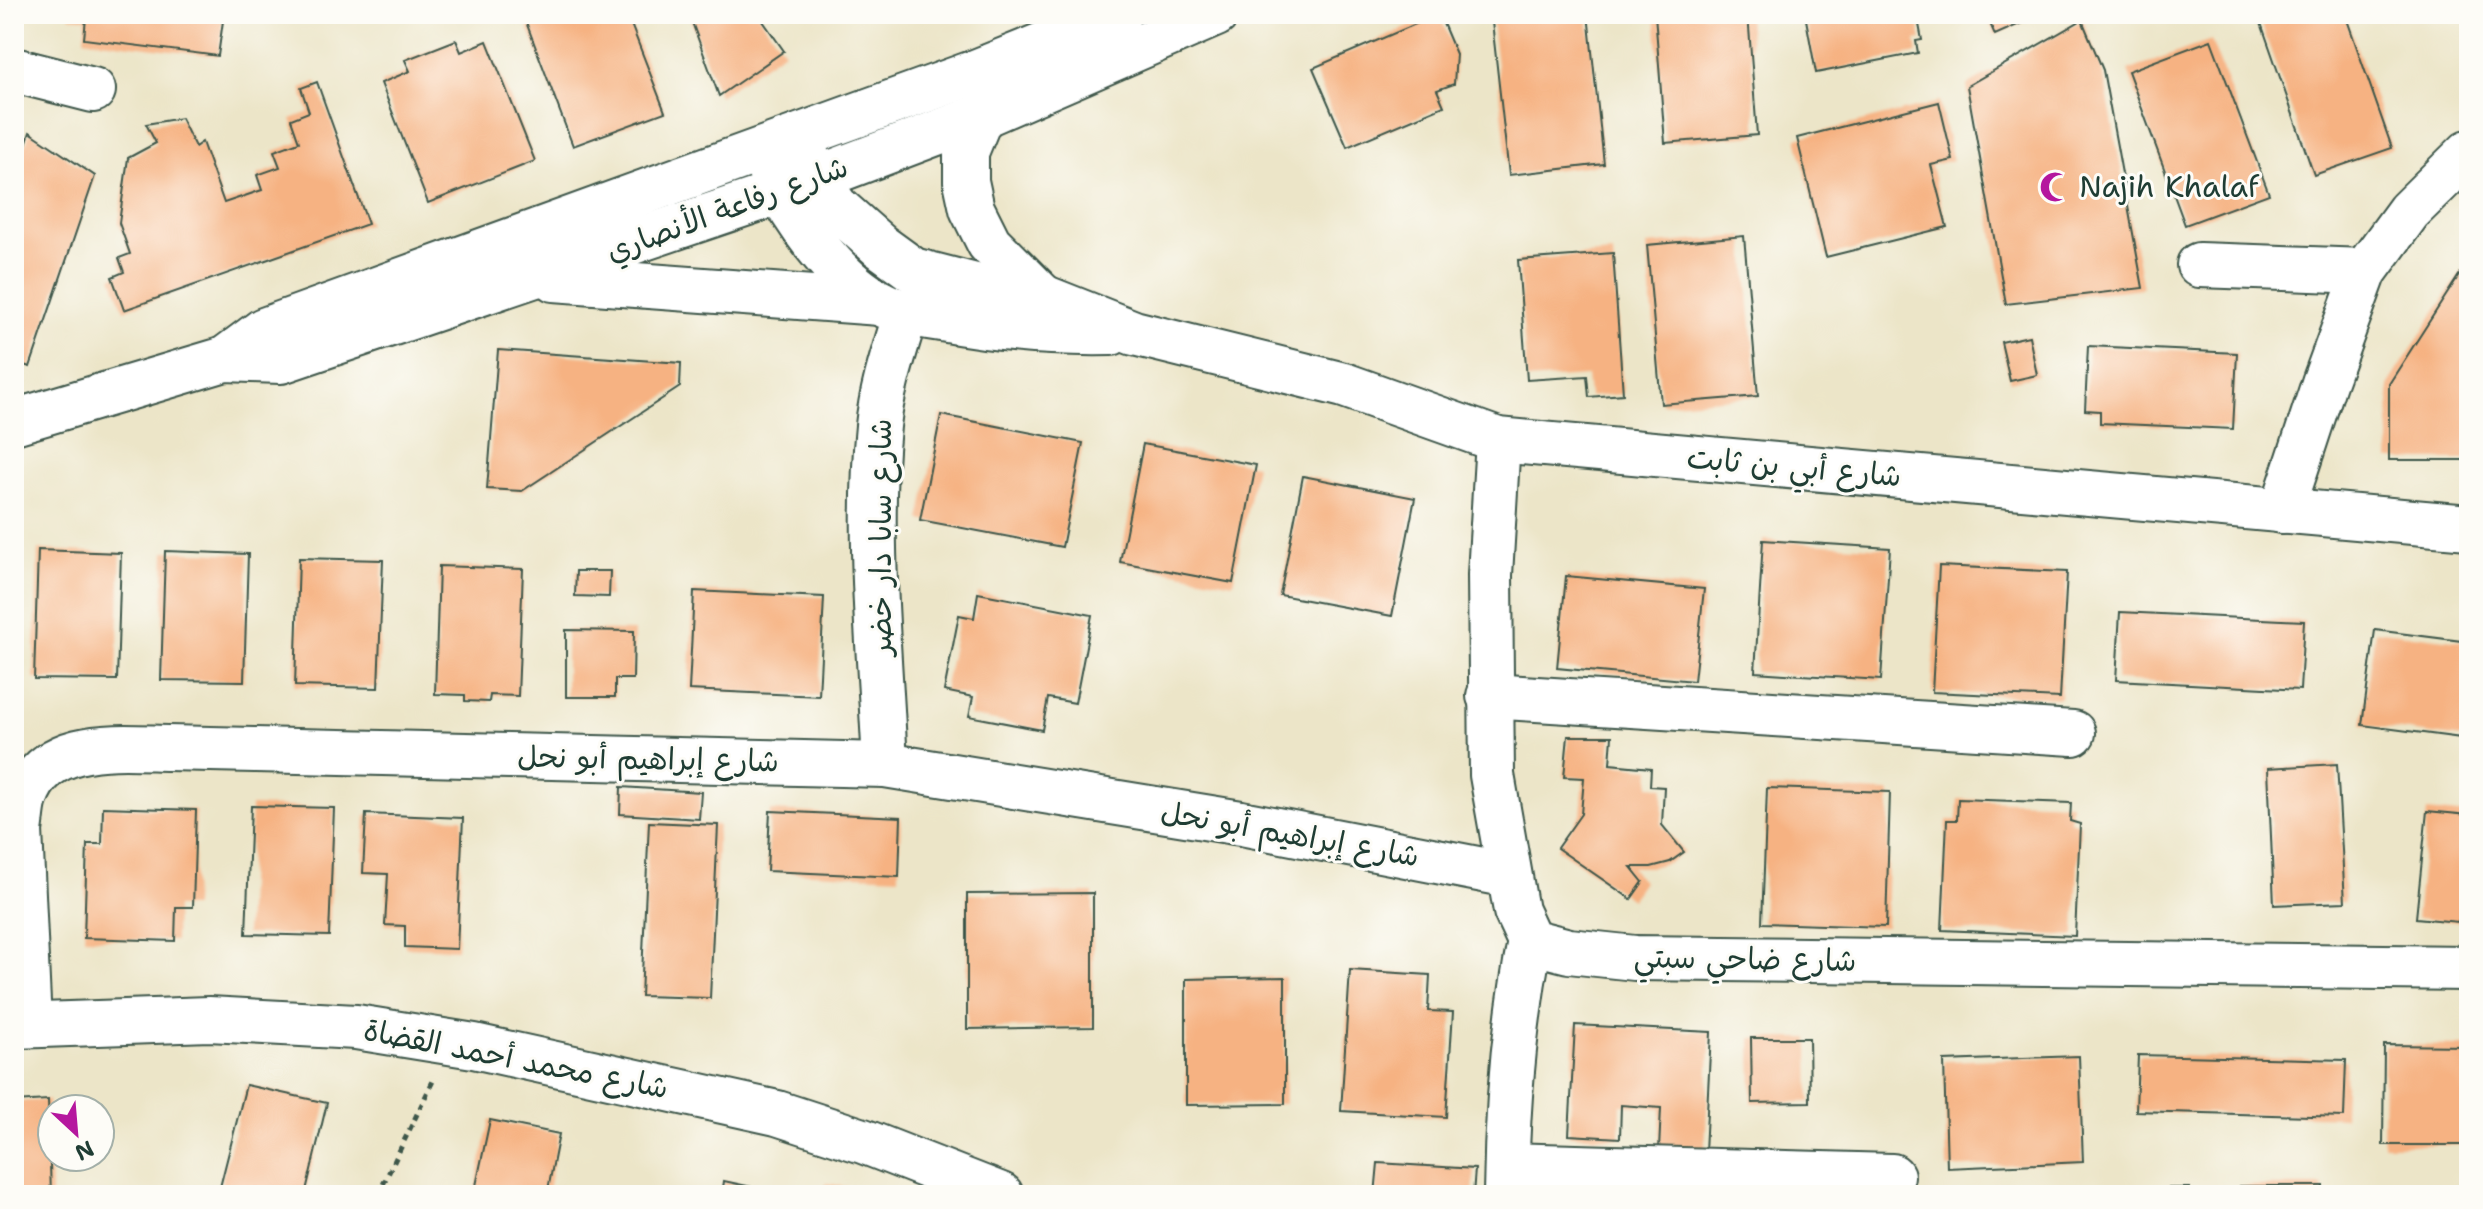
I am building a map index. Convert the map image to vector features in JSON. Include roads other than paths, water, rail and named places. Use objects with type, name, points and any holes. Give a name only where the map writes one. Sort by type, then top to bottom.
[{"type":"street","name":"شارع رفاعة الأنصاري","points":[[225,359],[264,330],[973,73],[1119,14]]},
{"type":"street","name":"شارع رفاعة الأنصاري","points":[[14,422],[225,359],[281,361],[531,277],[798,185],[981,116],[1216,14]]},
{"type":"street","points":[[14,70],[93,90]]},
{"type":"street","points":[[981,116],[966,152],[966,181],[972,209],[989,243],[1043,297]]},
{"type":"street","name":"شارع أبي بن ثابت","points":[[780,144],[832,263],[853,283],[893,308],[985,328],[1040,333],[1134,333]]},
{"type":"street","points":[[2282,511],[2365,271],[2409,211],[2469,152]]},
{"type":"street","name":"شارع أبي بن ثابت","points":[[798,185],[836,207],[913,270],[999,292],[1043,297],[1134,333],[1344,385],[1498,440],[2469,527]]},
{"type":"street","points":[[2199,265],[2365,271]]},
{"type":"street","points":[[531,277],[893,308]]},
{"type":"street","name":"شارع سابا دار خضر","points":[[885,765],[875,528],[877,451],[893,308]]},
{"type":"street","points":[[1498,440],[1490,575],[1492,775],[1516,911],[1530,941],[1512,1071],[1506,1180],[1892,1176]]},
{"type":"street","points":[[1489,696],[2073,733]]},
{"type":"street","name":"شارع إبراهيم أبو نحل","points":[[22,1025],[20,830],[25,799],[36,777],[55,760],[80,750],[129,747],[885,765],[1241,823],[1509,875]]},
{"type":"street","name":"شارع ضاحي سبتي","points":[[1530,941],[1569,951],[1635,958],[2469,968]]},
{"type":"street","name":"شارع محمد أحمد القضاة","points":[[22,1025],[209,1019],[356,1027],[474,1046],[777,1113],[977,1190]]},
{"type":"place","name":"Najih Khalaf","points":[[2055,187]]}]
